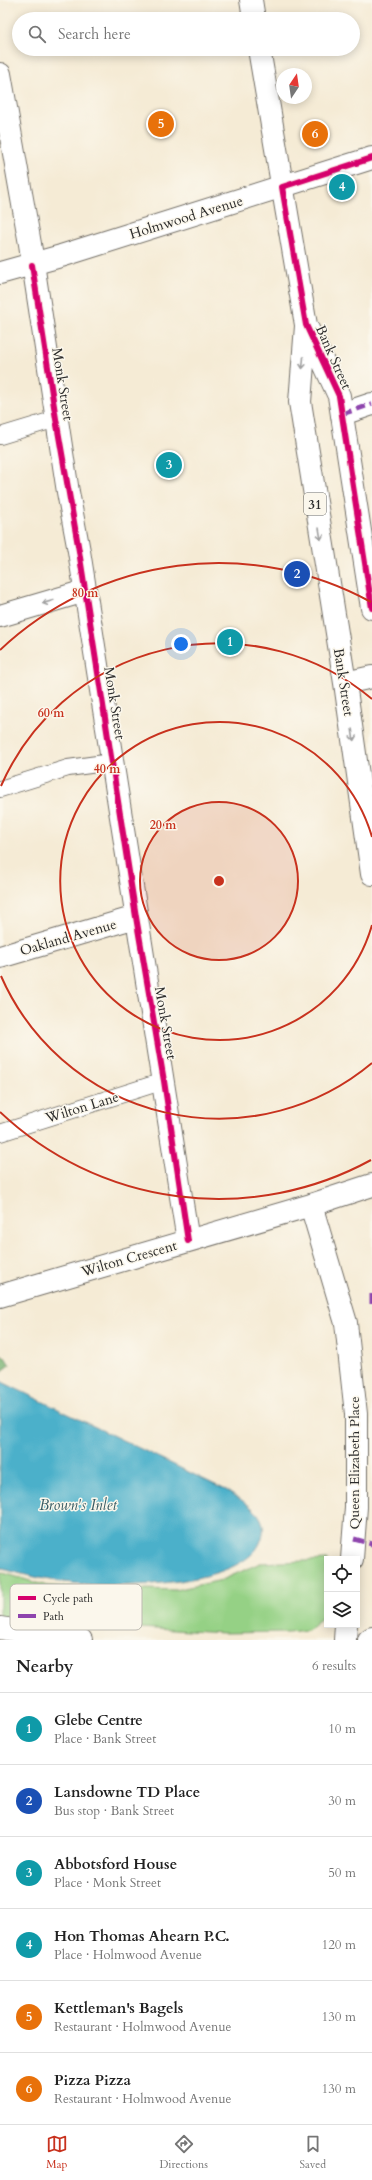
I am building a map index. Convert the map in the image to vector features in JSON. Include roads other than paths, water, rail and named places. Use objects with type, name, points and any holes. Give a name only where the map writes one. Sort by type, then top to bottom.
[{"type":"street","points":[[251,0],[253,12]]},
{"type":"street","name":"Bank Street","points":[[260,56],[306,325],[300,402],[345,683],[372,874]]},
{"type":"street","name":"Monk Street","points":[[0,74],[85,591],[188,1241]]},
{"type":"street","name":"Holmwood Avenue","points":[[0,273],[372,158]]},
{"type":"street","name":"Bank Street","points":[[306,325],[339,396],[372,608]]},
{"type":"street","points":[[342,414],[372,404]]},
{"type":"street","points":[[0,616],[85,591]]},
{"type":"street","points":[[345,683],[372,677]]},
{"type":"street","name":"Oakland Avenue","points":[[0,957],[136,917]]},
{"type":"street","name":"Wilton Crescent","points":[[0,1296],[311,1205],[372,1185]]},
{"type":"street","name":"Queen Elizabeth Place","points":[[311,1205],[347,1330],[356,1414],[356,1507],[352,1556]]},
{"type":"street","points":[[0,1628],[10,1629]]},
{"type":"street","points":[[345,1640],[346,1628]]},
{"type":"street","points":[[14,1630],[81,1640]]},
{"type":"lane","points":[[0,436],[56,419]]},
{"type":"lane","points":[[0,789],[68,768],[112,762]]},
{"type":"lane","name":"Wilton Lane","points":[[0,1133],[164,1082]]},
{"type":"water","name":"Brown's Inlet","points":[[0,1381],[230,1492],[257,1513],[263,1526],[263,1534],[260,1543],[249,1557],[230,1568],[180,1581],[142,1584],[73,1583],[20,1574],[0,1568]]},
{"type":"place","name":"Kettleman's Bagels","points":[[161,124]]},
{"type":"place","name":"Pizza Pizza","points":[[315,134]]},
{"type":"place","name":"Hon Thomas Ahearn P.C.","points":[[342,187]]},
{"type":"place","name":"Abbotsford House","points":[[169,465]]},
{"type":"place","name":"Lansdowne TD Place","points":[[297,574]]},
{"type":"place","name":"Glebe Centre","points":[[230,642]]}]
